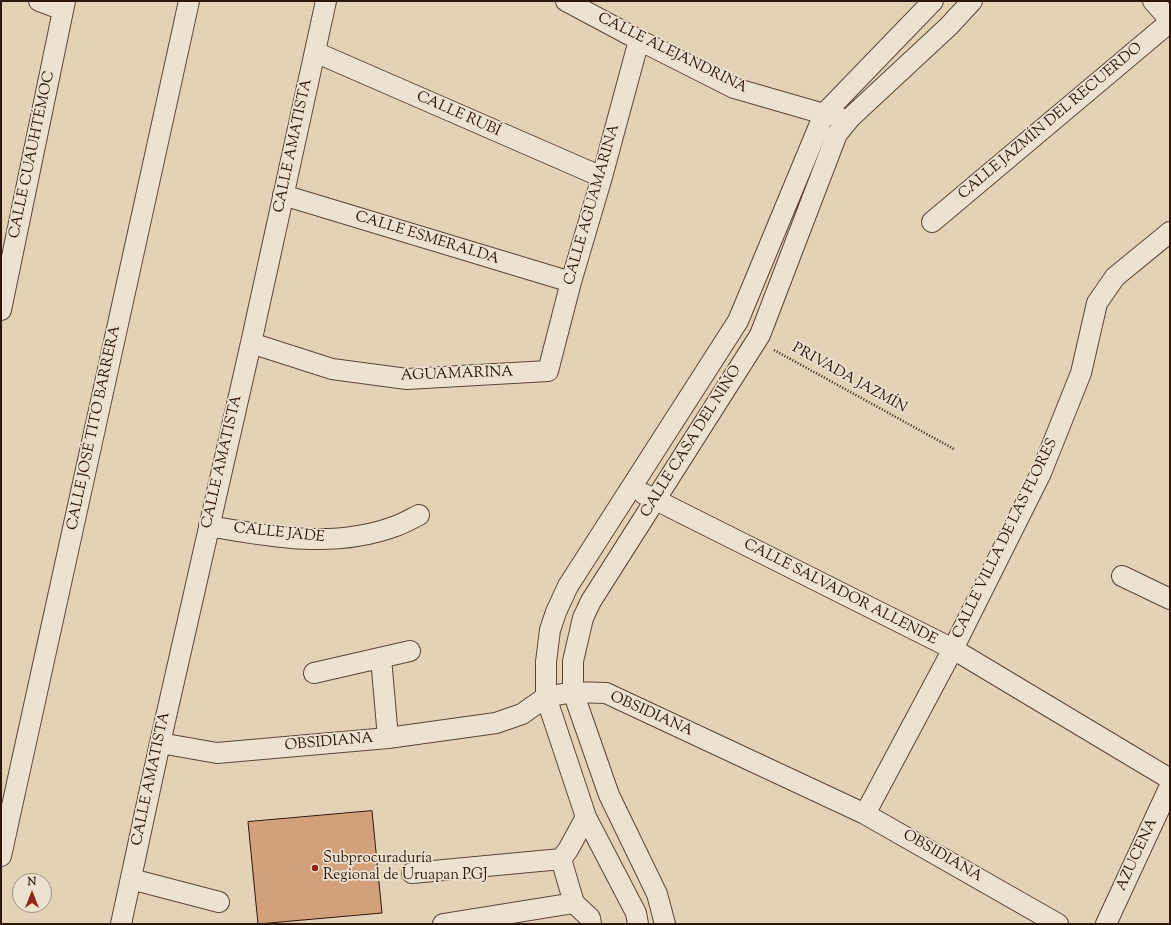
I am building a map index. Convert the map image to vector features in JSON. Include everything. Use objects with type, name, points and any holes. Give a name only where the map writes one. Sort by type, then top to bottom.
[{"type":"street","points":[[39,1],[64,5]]},
{"type":"street","name":"CALLE JOSÉ TITO BARRERA","points":[[1,856],[189,1]]},
{"type":"street","name":"CALLE AMATISTA","points":[[121,924],[160,742],[251,343],[326,1]]},
{"type":"street","name":"CALLE ALEJANDRINA","points":[[566,1],[734,88],[824,114],[850,118]]},
{"type":"street","name":"CALLE CASA DEL NIÑO","points":[[638,924],[636,913],[586,817],[546,697],[546,662],[550,630],[556,612],[568,586],[738,321],[824,114],[933,1]]},
{"type":"street","name":"CALLE CASA DEL NIÑO","points":[[666,924],[658,894],[610,795],[573,692],[573,661],[583,618],[591,601],[757,340],[837,134],[850,118],[949,26],[972,1]]},
{"type":"street","points":[[1153,1],[1170,21]]},
{"type":"street","name":"CALLE CUAUHTÉMOC","points":[[1,310],[64,5]]},
{"type":"street","name":"CALLE JAZMÍN DEL RECUERDO","points":[[932,222],[1170,21]]},
{"type":"street","name":"CALLE AGUAMARINA","points":[[548,371],[571,282],[602,178],[639,40]]},
{"type":"street","name":"CALLE RUBÍ","points":[[314,52],[602,178]]},
{"type":"street","name":"CALLE ESMERALDA","points":[[283,195],[571,282]]},
{"type":"street","name":"CALLE VILLA DE LAS FLORES","points":[[865,814],[953,650],[1041,473],[1081,373],[1097,303],[1115,277],[1170,232]]},
{"type":"street","name":"AGUAMARINA","points":[[251,343],[332,369],[407,379],[548,371]]},
{"type":"street","name":"CALLE SALVADOR ALLENDE","points":[[631,487],[953,650],[1170,779]]},
{"type":"street","name":"CALLE JADE","points":[[209,526],[283,537],[310,540],[335,540],[396,526],[418,515]]},
{"type":"street","points":[[1122,576],[1170,599]]},
{"type":"street","points":[[314,673],[410,651]]},
{"type":"street","points":[[381,658],[388,738]]},
{"type":"street","name":"OBSIDIANA","points":[[160,742],[217,753],[388,738],[496,723],[522,714],[546,697],[573,692],[606,693],[865,814],[1058,924]]},
{"type":"street","name":"AZUCENA","points":[[1106,924],[1170,786]]},
{"type":"street","points":[[412,873],[560,860],[568,850],[586,817]]},
{"type":"street","points":[[560,860],[574,903],[590,918],[591,924]]},
{"type":"street","points":[[131,879],[219,902]]},
{"type":"street","points":[[443,924],[574,903]]},
{"type":"path","name":"PRIVADA JAZMÍN","points":[[757,340],[954,449]]},
{"type":"building","name":"Subprocuraduría Regional de Uruapan PGJ","points":[[372,811],[382,913],[258,924],[248,822]]},
{"type":"place","name":"Subprocuraduría Regional de Uruapan PGJ","points":[[315,868]]}]
